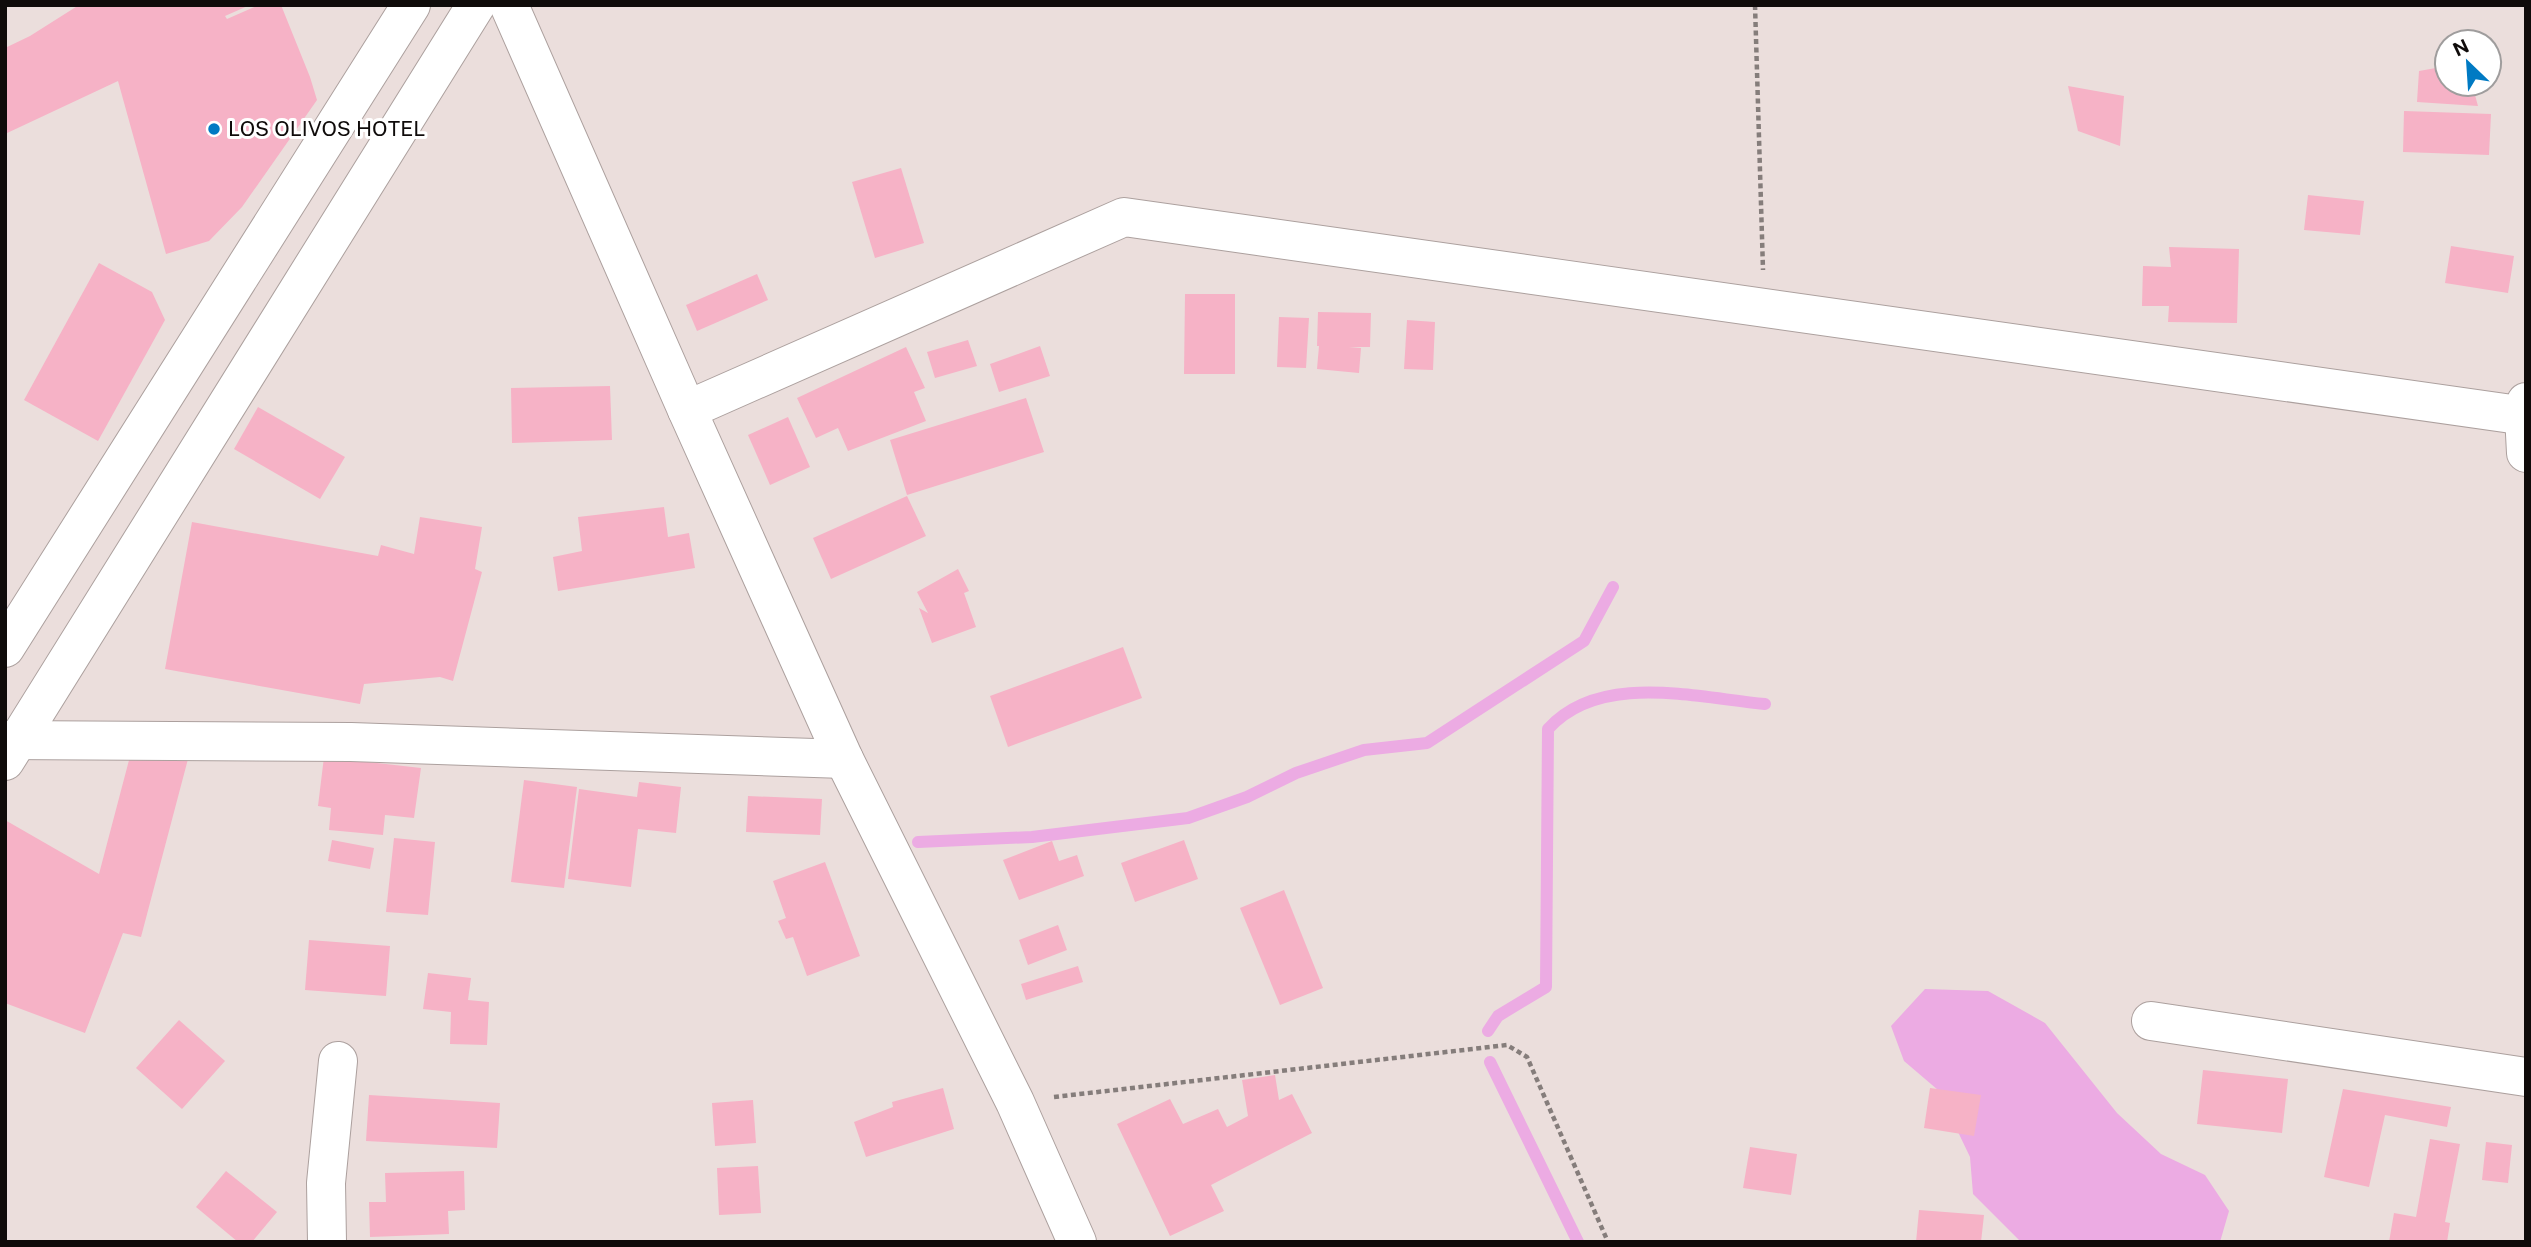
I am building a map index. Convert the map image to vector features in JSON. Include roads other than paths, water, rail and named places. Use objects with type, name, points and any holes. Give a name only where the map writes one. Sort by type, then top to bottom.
[{"type":"street","points":[[5,648],[411,5]]},
{"type":"street","points":[[10,747],[476,5]]},
{"type":"street","points":[[509,5],[844,759],[1015,1102],[1077,1242]]},
{"type":"street","points":[[687,410],[1124,217],[1764,308],[2525,411],[2526,453]]},
{"type":"street","points":[[10,747],[351,742],[844,759]]},
{"type":"street","points":[[2151,1021],[2526,1077]]},
{"type":"street","points":[[327,1242],[326,1183],[338,1061]]},
{"type":"waterway","points":[[918,842],[1032,837],[1188,818],[1247,797],[1296,773],[1364,750],[1427,743],[1584,641],[1613,587]]},
{"type":"waterway","points":[[1488,1031],[1498,1016],[1546,987],[1548,729],[1569,711],[1594,700],[1622,694],[1680,694],[1765,704]]},
{"type":"waterway","points":[[1490,1062],[1578,1242]]},
{"type":"place","name":"LOS OLIVOS HOTEL","points":[[214,129]]}]
